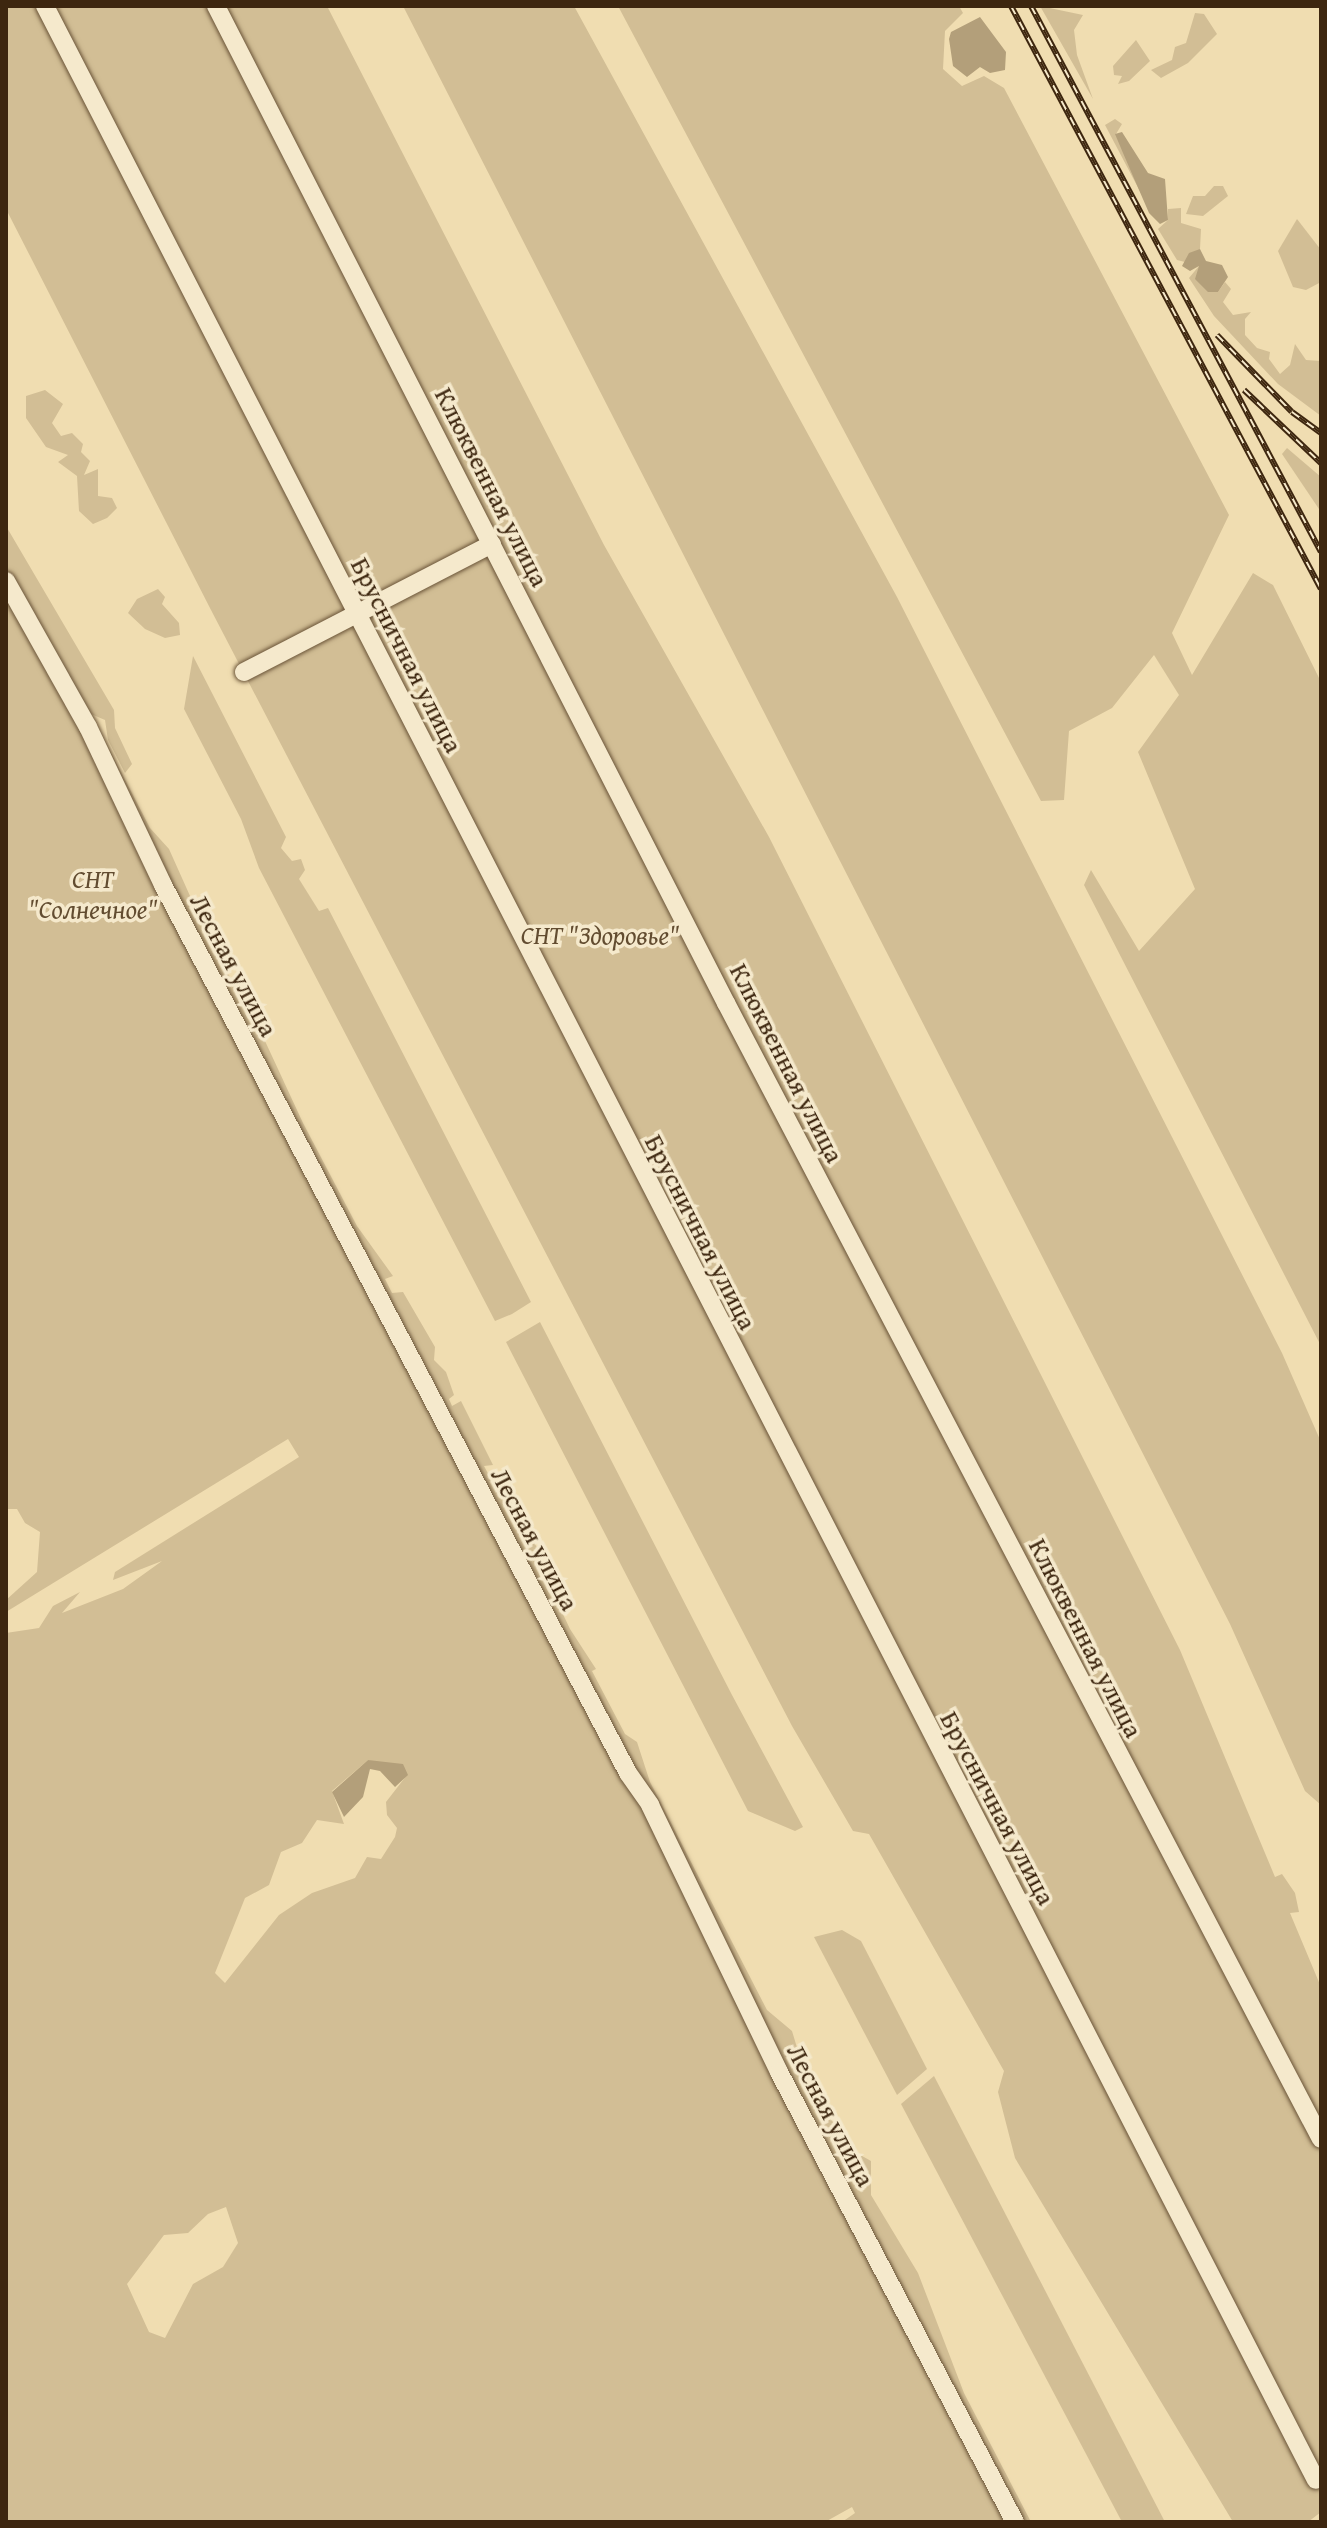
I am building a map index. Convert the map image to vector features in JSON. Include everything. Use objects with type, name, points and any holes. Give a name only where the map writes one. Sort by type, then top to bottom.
[{"type":"street","name":"Брусничная улица","points":[[45,6],[1316,2480]]},
{"type":"street","name":"Клюквенная улица","points":[[216,6],[726,1003],[1321,2139]]},
{"type":"street","points":[[244,672],[492,544]]},
{"type":"street","name":"Лесная улица","points":[[6,581],[88,727],[163,885],[628,1773],[650,1805],[779,2072],[1015,2522]]},
{"type":"green space","name":"СНТ \"Здоровье\"","points":[[6,6],[327,6],[604,545],[769,837],[1180,1650],[1275,1877],[1282,1874],[1295,1893],[1299,1912],[1290,1913],[1321,1987],[1321,2512],[1308,2522],[1233,2522],[1015,2158],[998,2092],[1004,2071],[869,1834],[853,1831],[792,1726],[211,610],[6,209]]},
{"type":"green space","points":[[403,6],[574,6],[897,597],[1282,1353],[1321,1442],[1321,1805],[1305,1791],[1230,1624]]},
{"type":"green space","points":[[618,6],[959,6],[963,13],[945,31],[943,69],[962,86],[984,76],[1004,88],[1229,515],[1172,633],[1192,675],[1253,573],[1273,585],[1321,682],[1321,1346],[1084,885],[1091,870],[1139,951],[1195,889],[1138,752],[1179,695],[1154,655],[1112,708],[1069,731],[1064,800],[1041,801]]},
{"type":"green space","points":[[1040,6],[1083,15],[1074,30],[1077,55],[1093,99]]},
{"type":"green space","points":[[1195,13],[1204,14],[1217,34],[1188,63],[1161,78],[1151,70],[1172,60],[1175,47],[1186,43]]},
{"type":"green space","points":[[1136,40],[1150,61],[1129,81],[1118,84],[1122,76],[1114,75],[1113,66]]},
{"type":"green space","points":[[1115,119],[1122,124],[1116,134],[1143,197],[1105,125]]},
{"type":"green space","points":[[1214,186],[1223,186],[1228,196],[1203,216],[1186,214],[1193,196],[1205,196]]},
{"type":"green space","points":[[1181,208],[1181,223],[1201,229],[1200,249],[1185,262],[1177,260],[1158,229],[1168,220],[1168,209]]},
{"type":"green space","points":[[1297,219],[1321,250],[1321,282],[1306,290],[1293,287],[1278,251]]},
{"type":"green space","points":[[1199,266],[1213,289],[1218,292],[1225,282],[1231,289],[1223,302],[1233,315],[1251,312],[1245,319],[1245,335],[1257,348],[1270,352],[1269,359],[1280,374],[1290,365],[1295,344],[1306,360],[1321,361],[1321,416],[1278,384],[1214,316],[1189,278]]},
{"type":"green space","points":[[45,390],[63,404],[52,423],[61,436],[72,433],[83,444],[81,452],[90,461],[84,475],[98,469],[98,496],[112,498],[117,508],[107,518],[93,524],[79,511],[77,476],[58,462],[68,455],[46,447],[26,418],[26,396]]},
{"type":"green space","points":[[1287,448],[1321,477],[1321,512],[1282,454]]},
{"type":"green space","name":"СНТ \"Солнечное\"","points":[[6,526],[114,710],[115,728],[132,764],[125,773],[108,740],[105,720],[91,714],[150,828],[169,849],[220,963],[266,1026],[265,1041],[303,1123],[357,1226],[393,1276],[385,1279],[392,1293],[403,1292],[435,1347],[434,1360],[446,1372],[454,1395],[449,1399],[452,1406],[461,1401],[493,1465],[484,1466],[492,1481],[498,1477],[546,1564],[550,1587],[570,1629],[596,1669],[592,1671],[625,1734],[637,1742],[650,1782],[767,2010],[792,2031],[802,2064],[846,2147],[871,2161],[871,2195],[918,2273],[964,2393],[1031,2522],[842,2522],[855,2513],[852,2507],[825,2522],[6,2522],[6,1633],[39,1628],[53,1606],[80,1592],[62,1613],[123,1589],[162,1561],[113,1580],[115,1572],[299,1457],[288,1439],[6,1612],[6,1600],[37,1572],[40,1532],[25,1523],[17,1509],[6,1509]],"holes":[[[368,1760],[407,1775],[386,1802],[387,1815],[397,1828],[381,1859],[367,1857],[355,1878],[312,1893],[279,1915],[225,1983],[215,1973],[245,1898],[269,1885],[281,1852],[302,1843],[317,1820],[344,1824],[332,1791]],[[226,2207],[238,2243],[223,2267],[193,2284],[165,2338],[149,2332],[127,2284],[164,2235],[188,2233],[208,2214]]]},
{"type":"green space","points":[[158,589],[165,597],[162,604],[179,623],[180,635],[165,638],[145,629],[128,613],[137,599]]},
{"type":"green space","points":[[193,656],[286,837],[281,848],[292,861],[301,859],[305,870],[299,879],[319,911],[328,908],[531,1302],[512,1314],[495,1321],[259,868],[241,819],[184,709]]},
{"type":"green space","points":[[540,1322],[803,1827],[795,1831],[748,1811],[506,1342]]},
{"type":"green space","points":[[842,1930],[861,1941],[927,2069],[897,2095],[814,1937]]},
{"type":"green space","points":[[934,2076],[1165,2522],[1122,2522],[901,2104]]},
{"type":"shaded area","points":[[980,17],[1006,52],[1005,70],[990,73],[980,67],[967,77],[953,66],[949,39],[951,32]]},
{"type":"shaded area","points":[[1122,132],[1148,173],[1165,179],[1168,220],[1160,224],[1149,213],[1115,134]]},
{"type":"shaded area","points":[[1200,249],[1206,261],[1222,265],[1228,277],[1218,292],[1208,292],[1195,279],[1199,266],[1190,271],[1182,266],[1189,253]]},
{"type":"shaded area","points":[[368,1760],[403,1764],[408,1775],[395,1787],[380,1771],[370,1769],[363,1797],[344,1817],[332,1792]]},
{"type":"railway","points":[[1011,6],[1321,589]]},
{"type":"railway","points":[[1031,6],[1321,552]]},
{"type":"railway","points":[[1217,335],[1292,412],[1321,433]]},
{"type":"railway","points":[[1244,390],[1321,463]]}]
